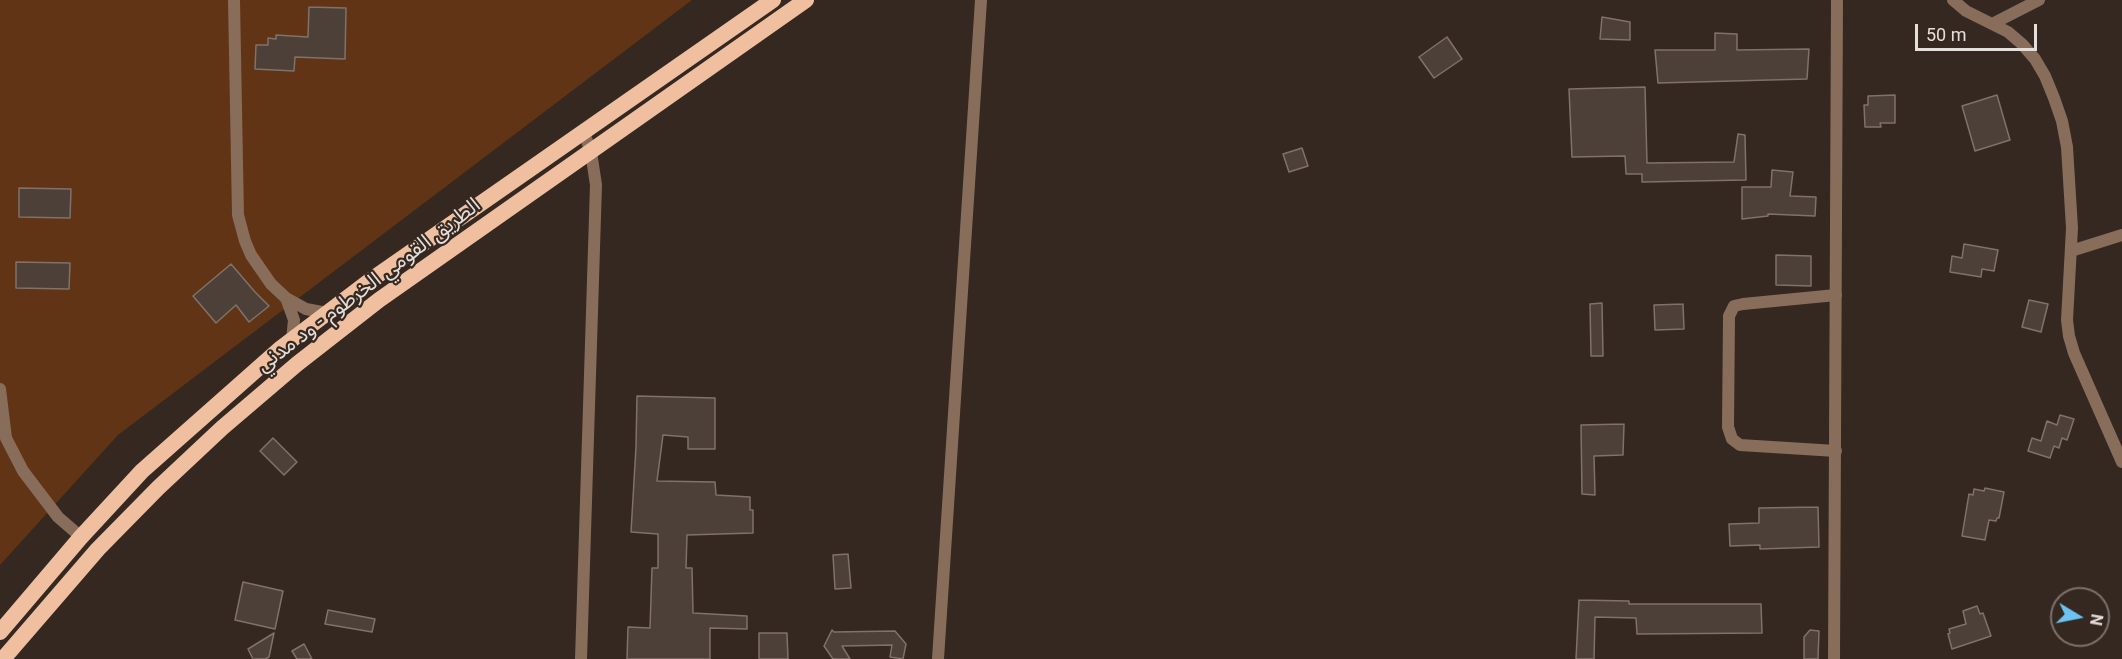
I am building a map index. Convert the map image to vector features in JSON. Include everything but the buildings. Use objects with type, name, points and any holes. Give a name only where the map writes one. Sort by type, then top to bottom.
[{"type":"highway","name":"الطريق القومي الخرطوم - ود مدني","points":[[0,632],[81,537],[142,471],[292,340],[412,250],[773,0]]},
{"type":"highway","name":"الطريق القومي الخرطوم - ود مدني","points":[[3,659],[98,549],[158,488],[297,364],[379,300],[806,0]]},
{"type":"street","points":[[234,0],[238,215],[244,242],[271,284],[286,298],[306,309],[327,314]]},
{"type":"street","points":[[938,659],[981,0]]},
{"type":"street","points":[[1834,659],[1838,0]]},
{"type":"street","points":[[1953,0],[1966,11],[1994,23],[2022,44],[2035,59],[2045,76],[2060,113],[2067,147],[2072,228],[2068,336],[2122,462]]},
{"type":"street","points":[[1994,23],[2039,0]]},
{"type":"street","points":[[581,659],[596,185],[591,153],[584,133]]},
{"type":"street","points":[[2071,251],[2122,235]]},
{"type":"street","points":[[1836,295],[1734,306],[1729,316],[1728,427],[1732,439],[1740,446],[1836,452]]},
{"type":"street","points":[[286,298],[294,320],[292,340]]},
{"type":"street","points":[[0,389],[6,438],[19,462],[58,517],[81,537]]},
{"type":"shaded area","points":[[0,0],[692,0],[118,435],[0,565]]}]
